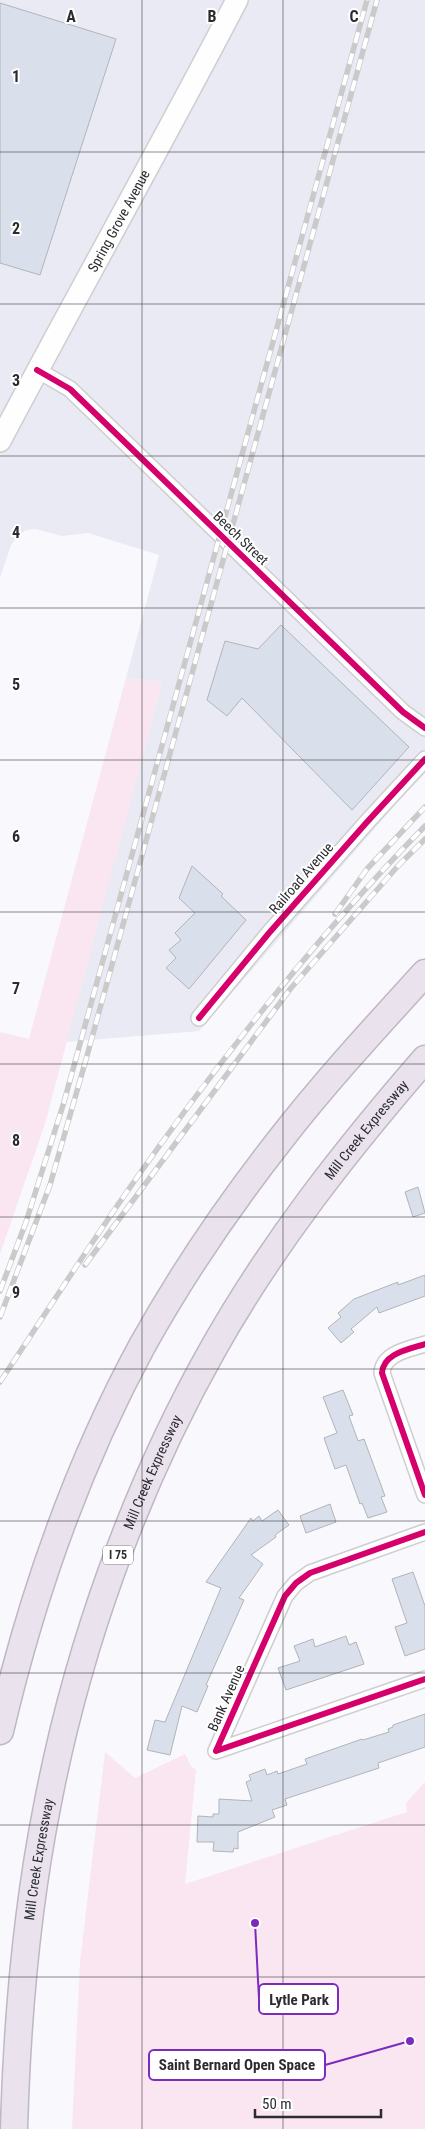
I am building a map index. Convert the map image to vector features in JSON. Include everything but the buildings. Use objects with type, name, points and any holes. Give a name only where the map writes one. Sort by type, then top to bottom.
[{"type":"highway","points":[[0,1731],[14,1670],[27,1626],[73,1493],[142,1346],[232,1204],[280,1140],[326,1084],[425,973]]},
{"type":"highway","name":"Mill Creek Expressway","points":[[14,2129],[24,1973],[32,1893],[46,1808],[62,1738],[82,1666],[121,1547],[174,1424],[213,1349],[243,1298],[285,1235],[386,1104],[425,1059]]},
{"type":"highway","points":[[15,2097],[25,2129]]},
{"type":"main road","name":"Spring Grove Avenue","points":[[0,441],[184,103],[237,0]]},
{"type":"street","name":"Beech Street","points":[[37,370],[70,389],[403,712],[425,728]]},
{"type":"street","name":"Railroad Avenue","points":[[199,1018],[314,881],[425,759]]},
{"type":"street","points":[[425,1344],[390,1357],[383,1367],[382,1373],[425,1495]]},
{"type":"street","name":"Bank Avenue","points":[[425,1532],[310,1573],[296,1583],[285,1596],[216,1751],[425,1680]]},
{"type":"shaded area","points":[[0,0],[425,0],[425,774],[402,797],[199,1031],[66,1042],[162,682],[126,678],[159,555],[88,533],[62,536],[35,529],[26,530],[11,545],[0,578]]},
{"type":"shaded area","points":[[126,678],[162,682],[45,1124],[0,1254],[0,1032],[29,1039]]},
{"type":"shaded area","points":[[105,1752],[135,1778],[185,1754],[191,1766],[196,1770],[185,1884],[407,1812],[406,1803],[425,1782],[425,2129],[72,2129],[80,1962]]},
{"type":"railway","points":[[0,1291],[26,1222],[64,1102],[367,0]]},
{"type":"railway","points":[[0,1317],[50,1185],[85,1063],[377,0]]},
{"type":"railway","points":[[335,914],[367,869],[425,807]]},
{"type":"railway","points":[[0,1382],[78,1263],[195,1097],[268,1003],[344,913],[425,826]]},
{"type":"railway","points":[[85,1265],[291,988],[397,867],[425,839]]},
{"type":"cycle path","points":[[37,370],[70,389],[403,712],[425,728]]},
{"type":"cycle path","points":[[199,1018],[269,933],[425,759]]},
{"type":"cycle path","points":[[425,1344],[392,1356],[384,1366],[382,1373],[425,1495]]},
{"type":"cycle path","points":[[425,1532],[310,1573],[296,1583],[285,1596],[216,1751],[425,1679]]},
{"type":"place","name":"Lytle Park","points":[[255,1923]]},
{"type":"place","name":"Saint Bernard Open Space","points":[[410,2041]]}]
